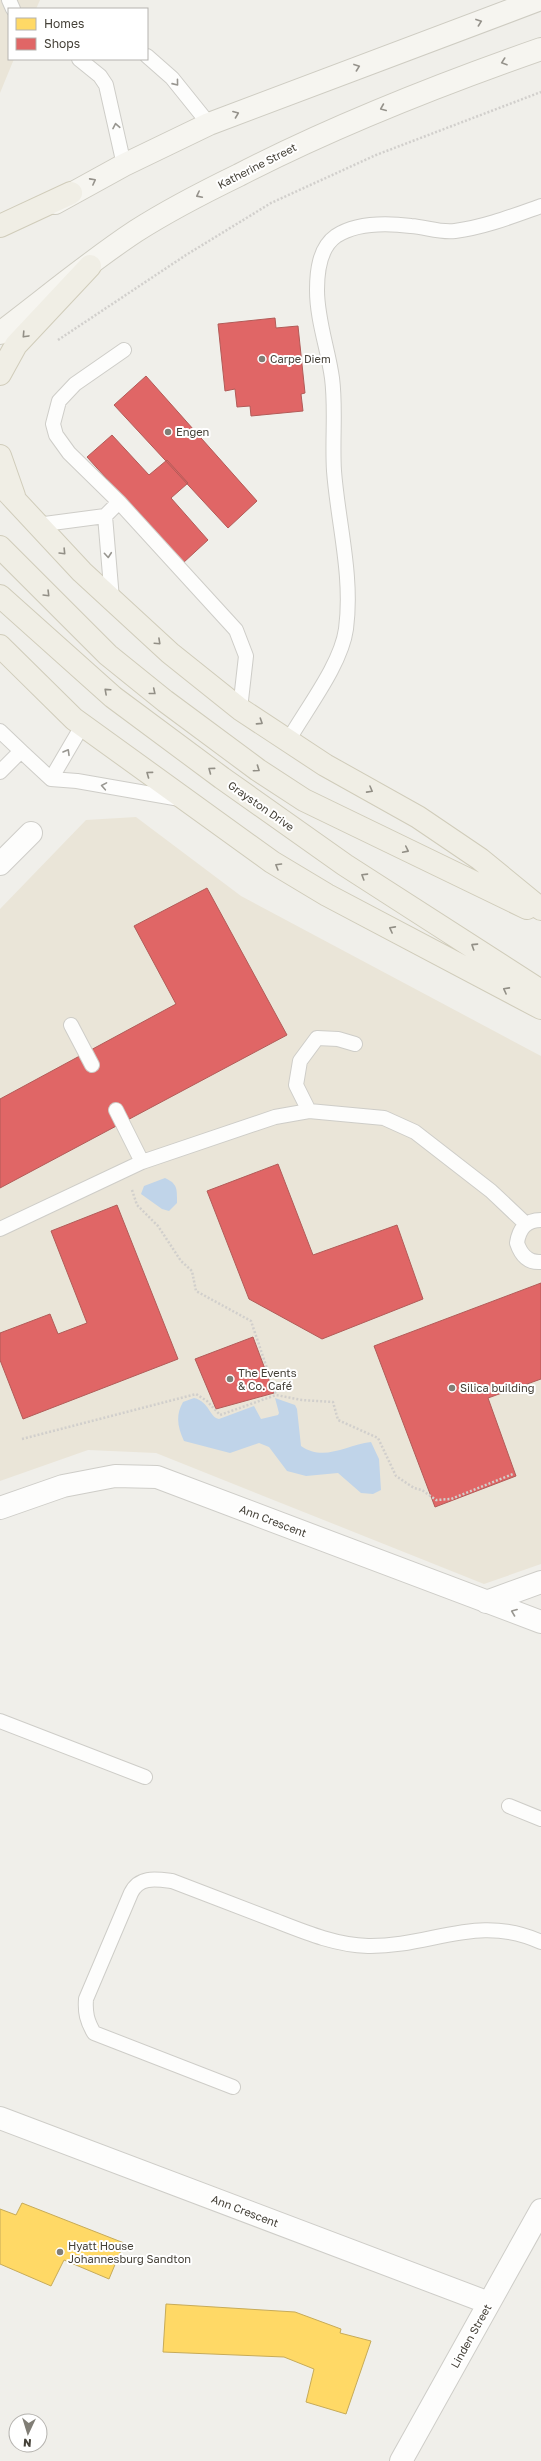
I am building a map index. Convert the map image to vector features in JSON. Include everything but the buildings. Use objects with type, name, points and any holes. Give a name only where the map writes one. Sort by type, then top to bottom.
[{"type":"main road","points":[[0,226],[71,193],[124,165],[209,124],[538,0]]},
{"type":"main road","name":"Katherine Street","points":[[0,333],[136,232],[190,200],[296,145],[411,97],[541,49]]},
{"type":"main road","points":[[0,238],[71,193]]},
{"type":"main road","points":[[0,374],[16,345],[90,266]]},
{"type":"main road","points":[[0,456],[17,504]]},
{"type":"main road","points":[[0,484],[36,525],[112,599],[170,653],[240,709],[325,764],[418,817],[480,859],[541,909]]},
{"type":"main road","points":[[0,547],[108,655],[165,702],[258,770],[304,800],[541,915]]},
{"type":"main road","name":"Grayston Drive","points":[[0,596],[114,697],[222,778],[345,865],[541,990]]},
{"type":"main road","points":[[0,646],[82,726],[272,862],[326,895],[541,1008]]},
{"type":"street","points":[[0,864],[31,832]]},
{"type":"street","name":"Ann Crescent","points":[[0,1508],[63,1486],[115,1476],[157,1477],[541,1622]]},
{"type":"street","points":[[486,1602],[541,1582]]},
{"type":"street","name":"Ann Crescent","points":[[0,2118],[489,2303]]},
{"type":"street","name":"Linden Street","points":[[401,2461],[541,2210]]},
{"type":"lane","points":[[148,57],[172,78],[209,124]]},
{"type":"lane","points":[[80,60],[100,76],[106,85],[124,165]]},
{"type":"lane","points":[[288,740],[335,663],[346,631],[348,611],[347,569],[334,472],[335,415],[333,385],[319,316],[317,290],[319,263],[324,250],[334,237],[349,229],[391,225],[454,231],[496,222],[541,206]]},
{"type":"lane","points":[[124,350],[75,384],[65,395],[56,410],[54,424],[56,435],[69,453],[119,502],[236,630],[246,656],[240,709]]},
{"type":"lane","points":[[36,525],[105,516],[119,502]]},
{"type":"lane","points":[[105,516],[112,599]]},
{"type":"lane","points":[[51,779],[82,726]]},
{"type":"lane","points":[[0,731],[51,779],[78,781],[184,800]]},
{"type":"lane","points":[[0,772],[21,751]]},
{"type":"lane","points":[[71,1025],[92,1065]]},
{"type":"lane","points":[[309,1111],[296,1085],[300,1061],[317,1038],[338,1039],[355,1044]]},
{"type":"lane","points":[[116,1110],[142,1162]]},
{"type":"lane","points":[[0,1229],[142,1162],[275,1117],[309,1111],[384,1118],[415,1132],[491,1191],[526,1224]]},
{"type":"lane","points":[[541,1220],[526,1224],[518,1236],[520,1250],[530,1260],[541,1262]]},
{"type":"lane","points":[[0,1722],[145,1777]]},
{"type":"lane","points":[[509,1806],[541,1819]]},
{"type":"lane","points":[[233,2087],[94,2033],[88,2023],[85,2015],[86,1999],[134,1886],[142,1881],[152,1878],[172,1881],[312,1934],[341,1942],[367,1946],[396,1944],[488,1929],[527,1936],[541,1942]]},
{"type":"path","points":[[52,345],[186,255],[271,203],[376,155],[541,92]]},
{"type":"path","points":[[131,1186],[137,1205],[158,1226],[181,1261],[192,1271],[196,1291],[251,1321],[276,1395]]},
{"type":"path","points":[[22,1439],[196,1394],[207,1401],[220,1415],[276,1395],[302,1400],[333,1402],[338,1420],[378,1438],[396,1476],[414,1488],[422,1490],[436,1500],[451,1499],[513,1474]]},
{"type":"shaded area","points":[[0,0],[40,0],[36,8],[8,8],[8,60],[14,60],[0,93]]},
{"type":"shaded area","points":[[136,817],[241,896],[541,1056],[541,1564],[484,1584],[156,1453],[88,1450],[0,1481],[0,909],[86,820]]},
{"type":"water","points":[[165,1178],[175,1185],[177,1191],[177,1203],[169,1211],[162,1209],[141,1194],[144,1186]]},
{"type":"water","points":[[194,1398],[203,1403],[216,1418],[219,1419],[254,1406],[261,1419],[278,1415],[279,1413],[275,1398],[295,1405],[297,1409],[301,1446],[318,1453],[327,1453],[371,1442],[379,1459],[381,1490],[373,1494],[361,1493],[338,1473],[306,1476],[287,1471],[269,1447],[259,1443],[230,1453],[184,1441],[178,1422],[180,1407],[183,1402]]},
{"type":"place","name":"Carpe Diem","points":[[262,359]]},
{"type":"place","name":"Engen","points":[[168,432]]},
{"type":"place","name":"The Events & Co. Café","points":[[230,1379]]},
{"type":"place","name":"Silica building","points":[[452,1388]]},
{"type":"place","name":"Hyatt House Johannesburg Sandton","points":[[60,2252]]}]
